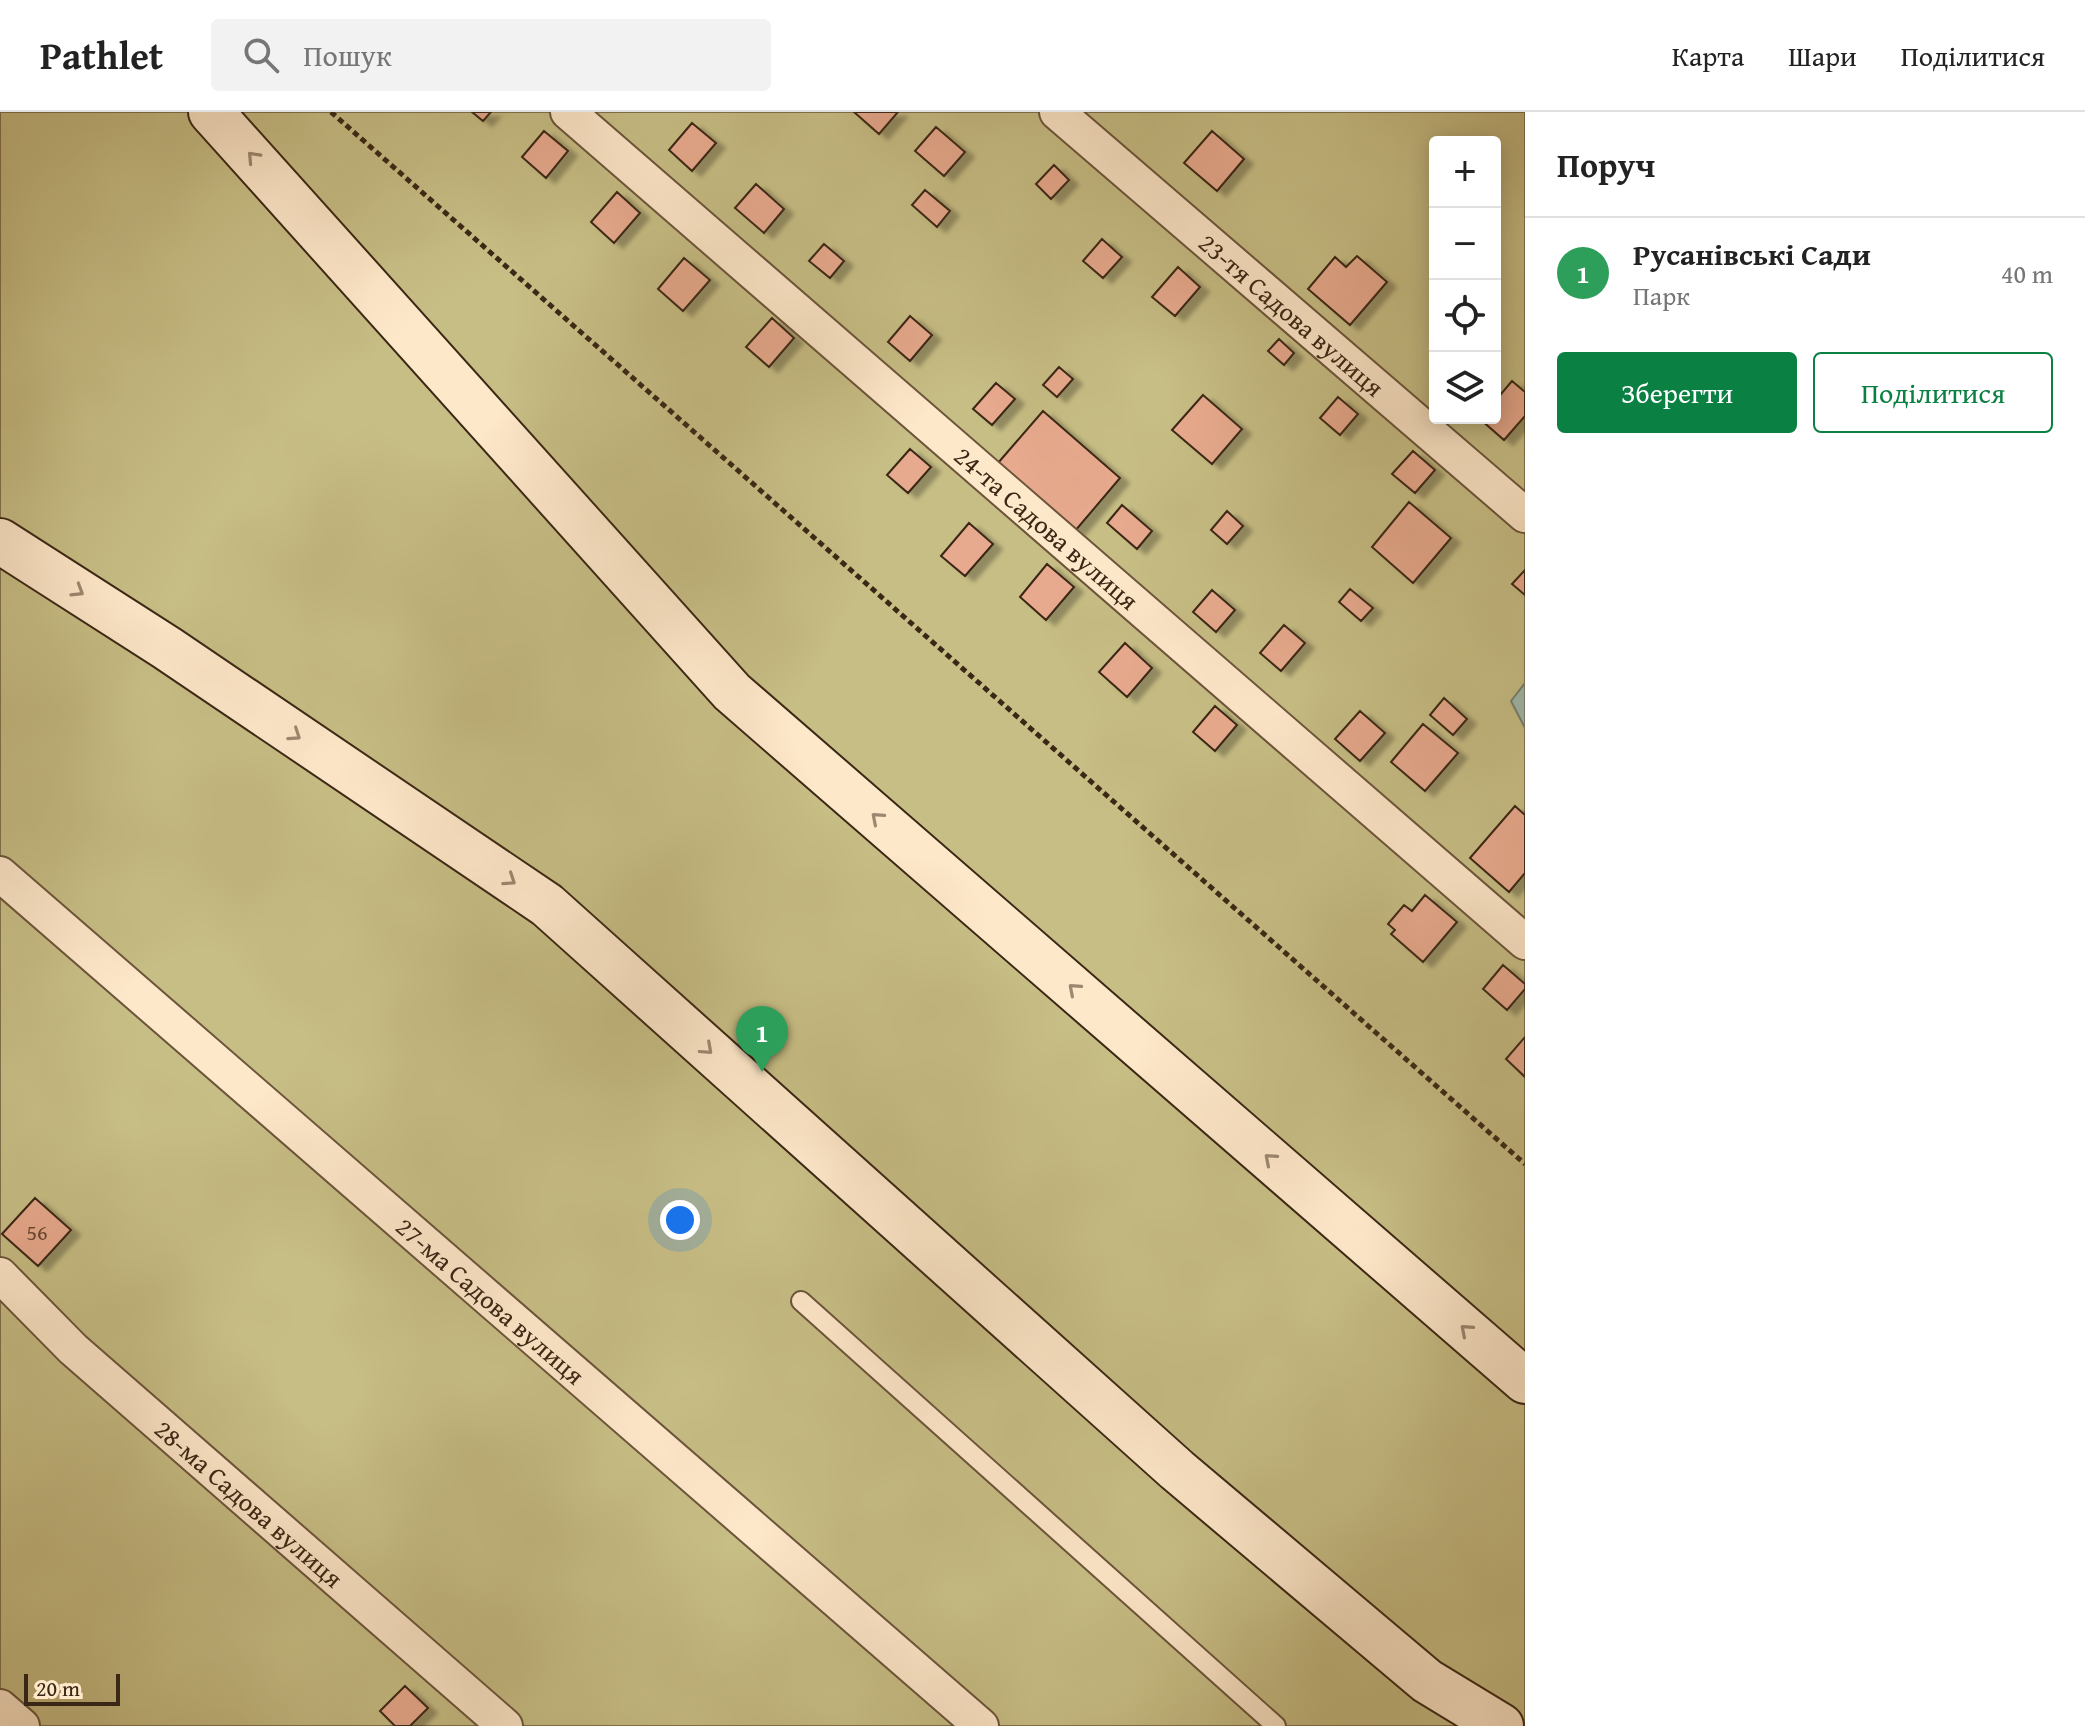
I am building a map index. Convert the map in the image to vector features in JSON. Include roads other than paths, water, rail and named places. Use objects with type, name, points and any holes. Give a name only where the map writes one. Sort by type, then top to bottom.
[{"type":"main road","points":[[211,112],[732,692],[1525,1381]]},
{"type":"main road","points":[[0,541],[167,648],[547,905],[1177,1470],[1427,1681],[1501,1726]]},
{"type":"street","name":"24-та Садова вулиця","points":[[568,112],[1525,942]]},
{"type":"street","name":"23-тя Садова вулиця","points":[[1057,112],[1525,515]]},
{"type":"street","name":"27-ма Садова вулиця","points":[[0,874],[981,1726]]},
{"type":"street","name":"28-ма Садова вулиця","points":[[0,1275],[73,1349],[505,1726]]},
{"type":"street","points":[[0,1707],[22,1726]]},
{"type":"lane","points":[[801,1301],[1276,1726]]},
{"type":"place","name":"Русанівські Сади","points":[[762,1072]]}]
